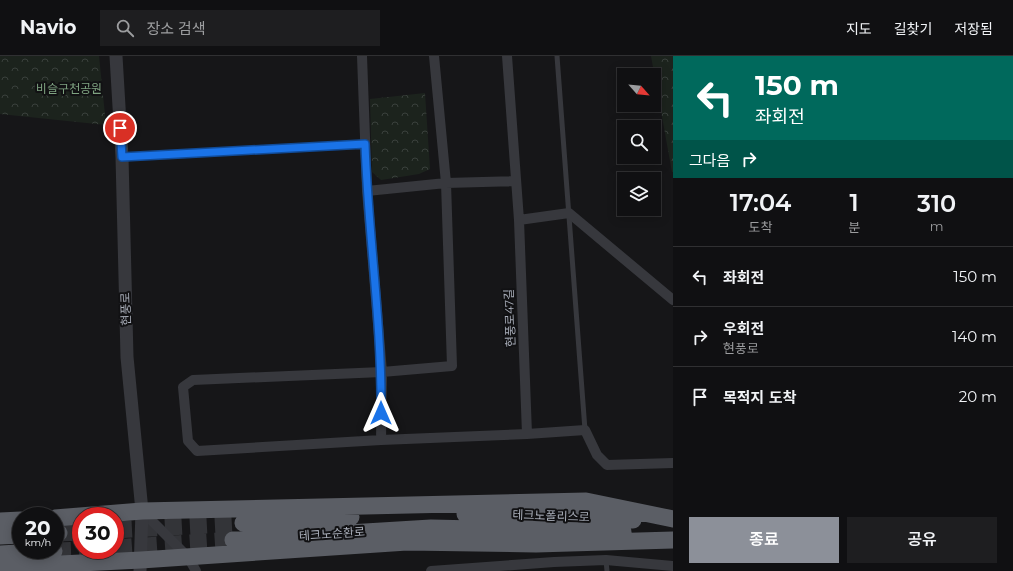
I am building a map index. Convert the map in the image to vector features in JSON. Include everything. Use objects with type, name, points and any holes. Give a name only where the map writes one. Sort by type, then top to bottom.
[{"type":"highway","points":[[64,526],[142,511],[586,501],[673,521]]},
{"type":"highway","name":"테크노폴리스로","points":[[429,520],[579,516],[673,521]]},
{"type":"highway","points":[[0,521],[12,520]]},
{"type":"highway","name":"테크노폴리스로","points":[[429,520],[633,533],[673,539]]},
{"type":"highway","name":"테크노순환로","points":[[243,523],[429,520]]},
{"type":"highway","name":"테크노순환로","points":[[233,540],[429,520]]},
{"type":"highway","points":[[0,536],[12,535]]},
{"type":"highway","points":[[0,568],[192,564],[407,542],[536,544],[673,539]]},
{"type":"highway","points":[[0,554],[12,553]]},
{"type":"street","name":"현풍로","points":[[116,56],[122,157],[127,357],[142,511],[141,566]]},
{"type":"street","points":[[362,56],[366,191],[382,372],[381,440]]},
{"type":"street","points":[[434,56],[446,183],[452,366],[382,372],[193,380],[183,387],[188,441],[197,451],[585,430],[597,455],[607,465],[673,463]]},
{"type":"street","name":"현풍로47길","points":[[507,56],[519,220],[527,434]]},
{"type":"street","points":[[366,191],[446,183],[516,181]]},
{"type":"street","points":[[519,220],[569,213],[673,300]]},
{"type":"street","points":[[142,511],[192,564]]},
{"type":"street","points":[[431,571],[606,560],[673,566]]},
{"type":"lane","points":[[557,56],[585,430]]},
{"type":"lane","points":[[122,157],[365,144]]},
{"type":"lane","points":[[606,560],[607,571]]},
{"type":"green space","name":"비슬구천공원","points":[[0,56],[99,56],[106,125],[0,114]]},
{"type":"green space","points":[[651,56],[673,56],[673,172],[661,111],[661,68],[653,68]]},
{"type":"green space","points":[[425,93],[430,169],[419,174],[381,180],[372,172],[370,99]]},
{"type":"tunnel","points":[[124,530],[243,523]]},
{"type":"tunnel","points":[[64,533],[72,532]]},
{"type":"tunnel","points":[[124,547],[233,540]]},
{"type":"tunnel","points":[[64,551],[72,550]]},
{"type":"route","points":[[120,128],[122,157],[365,144],[366,191],[382,372],[381,413]]}]
